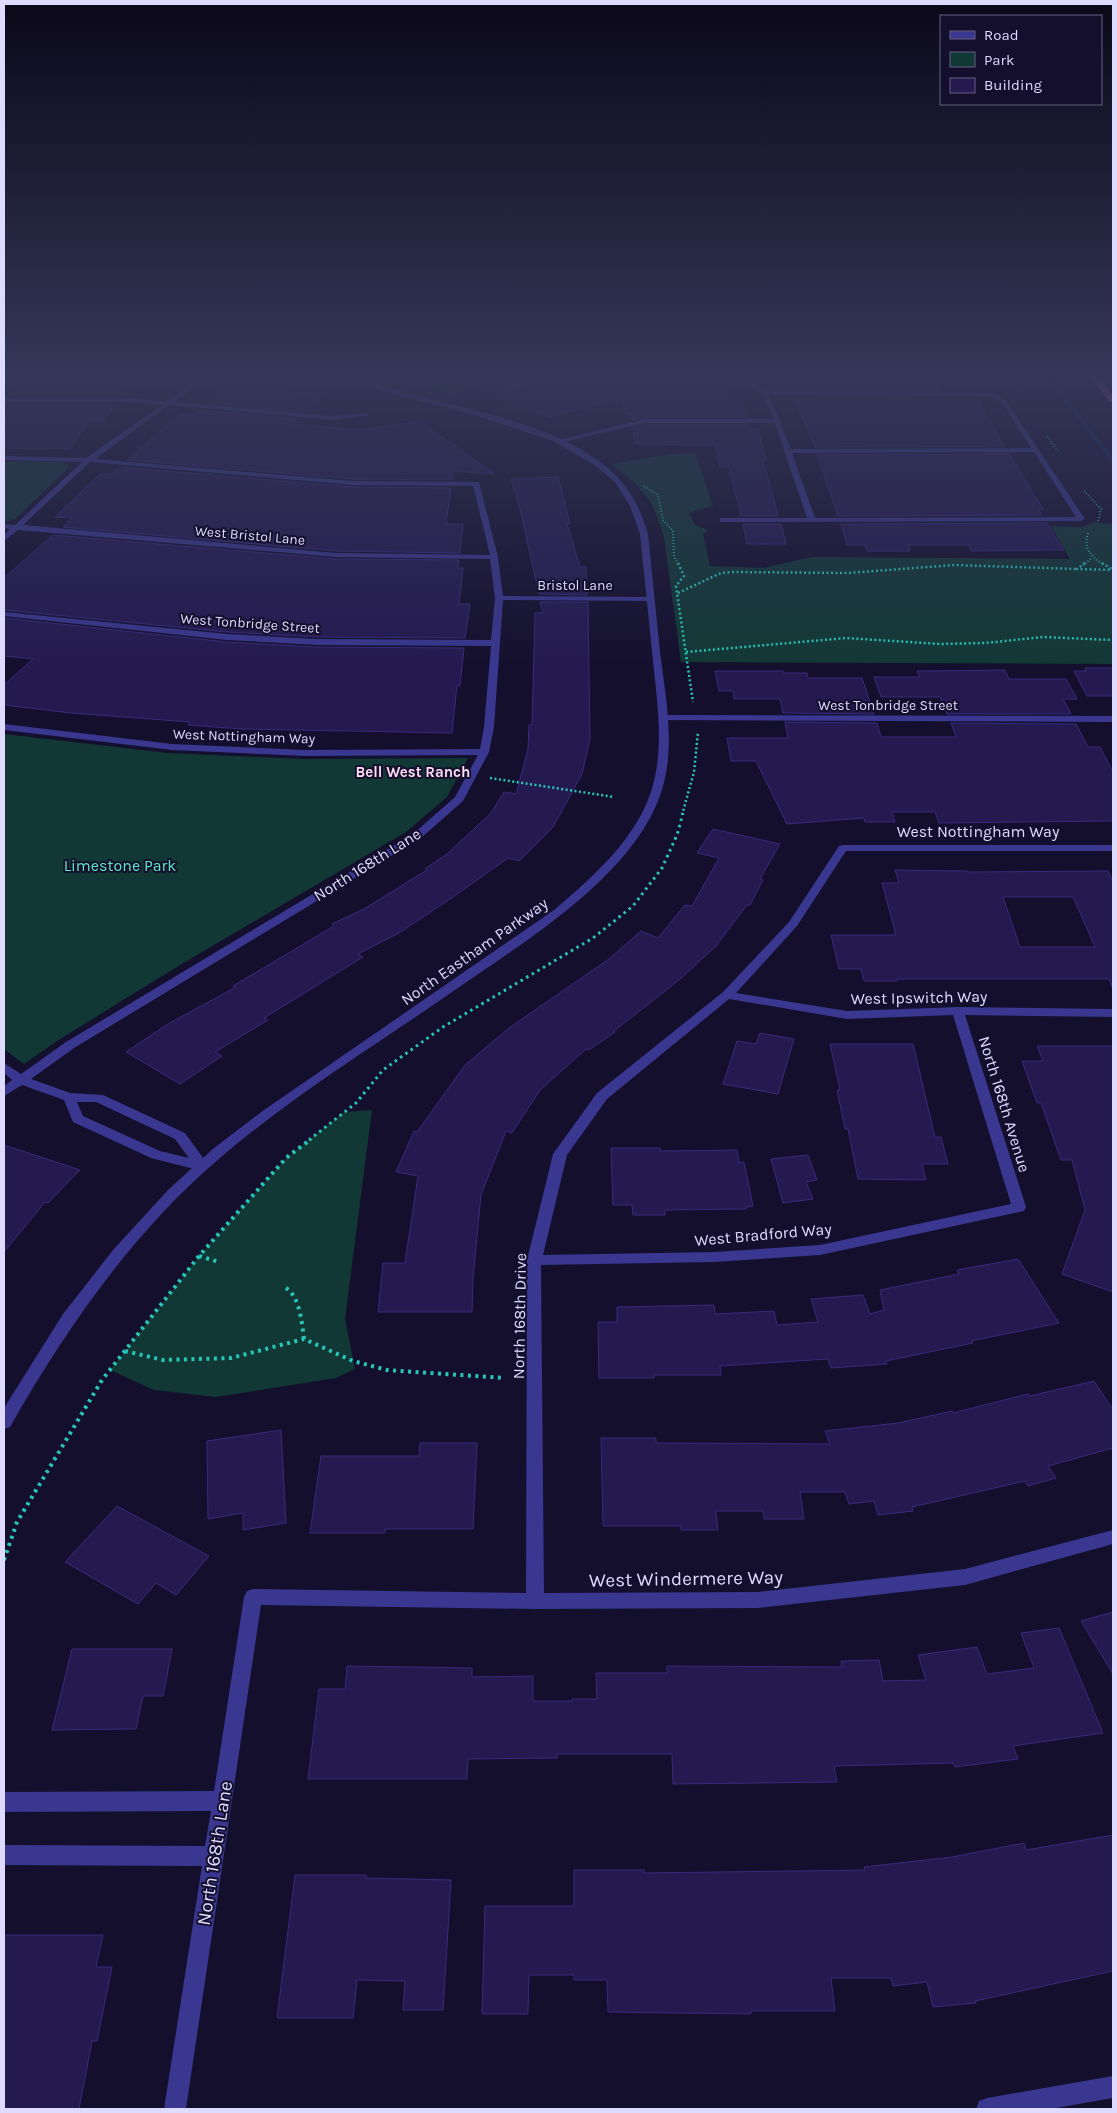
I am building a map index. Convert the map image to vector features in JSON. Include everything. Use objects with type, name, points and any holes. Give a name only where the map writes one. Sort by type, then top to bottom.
[{"type":"street","points":[[4,539],[77,471]]},
{"type":"street","name":"North 168th Lane","points":[[4,1092],[70,1045],[417,836],[459,799],[484,752],[490,727],[499,598],[494,557],[476,484],[353,483],[210,471]]},
{"type":"street","name":"North Eastham Parkway","points":[[4,1422],[59,1331],[96,1280],[144,1223],[202,1166],[252,1124],[522,939],[597,879],[618,857],[634,834],[655,796],[662,772],[663,718],[644,534],[634,506],[617,481],[605,471]]},
{"type":"street","points":[[796,471],[812,520]]},
{"type":"street","points":[[723,520],[1081,519],[1048,471]]},
{"type":"street","name":"West Bristol Lane","points":[[4,526],[336,555],[494,557]]},
{"type":"street","name":"Bristol Lane","points":[[499,598],[651,599]]},
{"type":"street","name":"West Tonbridge Street","points":[[4,614],[227,637],[317,642],[495,643]]},
{"type":"street","name":"West Tonbridge Street","points":[[663,718],[1113,719]]},
{"type":"street","name":"West Nottingham Way","points":[[4,727],[172,747],[306,753],[484,752]]},
{"type":"street","name":"West Nottingham Way","points":[[843,848],[1113,848]]},
{"type":"street","name":"North 168th Drive","points":[[535,1601],[534,1260],[560,1154],[602,1096],[727,995],[793,924],[843,848]]},
{"type":"street","name":"West Ipswitch Way","points":[[727,995],[847,1015],[958,1011],[1113,1013]]},
{"type":"street","name":"North 168th Avenue","points":[[958,1011],[1019,1207]]},
{"type":"street","points":[[4,1067],[21,1080],[69,1097],[98,1098],[180,1136],[202,1166]]},
{"type":"street","points":[[69,1097],[78,1119],[156,1155],[202,1166]]},
{"type":"street","name":"West Bradford Way","points":[[534,1260],[714,1257],[820,1250],[1019,1207]]},
{"type":"street","name":"West Windermere Way","points":[[253,1597],[535,1601],[758,1600],[955,1579],[1113,1537]]},
{"type":"street","name":"North 168th Lane","points":[[175,2109],[253,1597]]},
{"type":"street","points":[[4,1802],[222,1801]]},
{"type":"street","points":[[4,1855],[213,1856]]},
{"type":"street","points":[[987,2109],[1113,2088]]},
{"type":"path","points":[[1077,570],[1092,558]]},
{"type":"path","points":[[677,593],[721,573],[732,572],[848,573],[954,565],[1112,570]]},
{"type":"path","points":[[686,652],[846,638],[940,644],[985,643],[1043,637],[1113,640]]},
{"type":"path","points":[[472,776],[614,797]]},
{"type":"path","points":[[199,1256],[219,1262]]},
{"type":"path","points":[[286,1288],[291,1291],[301,1316],[304,1339]]},
{"type":"path","points":[[124,1351],[163,1360],[231,1358],[304,1339],[354,1361],[387,1370],[504,1378]]},
{"type":"green space","points":[[4,471],[65,471],[15,519],[4,522]]},
{"type":"green space","points":[[620,471],[701,471],[713,506],[689,514],[695,525],[708,530],[703,534],[710,566],[763,568],[812,557],[1070,559],[1051,526],[1082,527],[1094,522],[1113,524],[1113,664],[681,662],[664,537],[650,501],[635,483]]},
{"type":"green space","name":"Limestone Park","points":[[4,734],[168,753],[304,759],[468,758],[447,797],[406,832],[180,965],[60,1039],[24,1064],[4,1049]]},
{"type":"green space","points":[[372,1110],[345,1319],[355,1369],[336,1378],[216,1397],[154,1390],[110,1370],[199,1256],[286,1158],[344,1112]]},
{"type":"building","points":[[116,471],[162,471],[353,487],[451,488],[446,524],[463,524],[460,553],[336,551],[63,527],[72,518],[55,517],[101,473],[112,474]]},
{"type":"building","points":[[253,471],[490,471],[495,474],[453,471],[452,480],[353,479]]},
{"type":"building","points":[[730,471],[766,471],[778,516],[741,516]]},
{"type":"building","points":[[822,471],[1019,471],[1043,509],[1038,509],[1042,515],[838,516]]},
{"type":"building","points":[[558,477],[570,524],[567,524],[580,567],[586,567],[587,595],[539,594],[520,509],[511,479]]},
{"type":"building","points":[[1047,523],[1064,550],[971,551],[969,545],[908,545],[910,551],[867,551],[865,545],[847,545],[841,524]]},
{"type":"building","points":[[743,524],[781,524],[786,544],[747,544]]},
{"type":"building","points":[[53,535],[336,559],[459,560],[458,568],[463,568],[459,604],[470,604],[465,638],[317,637],[227,632],[4,610],[4,578]]},
{"type":"building","points":[[540,602],[588,602],[590,739],[582,774],[553,827],[519,861],[508,858],[399,933],[358,954],[363,957],[264,1018],[268,1020],[215,1052],[222,1056],[180,1084],[126,1052],[168,1024],[236,987],[233,986],[334,926],[332,924],[364,909],[427,870],[425,869],[447,854],[491,813],[504,792],[516,794],[528,749],[529,725],[532,725],[535,613],[543,613]]},
{"type":"building","points":[[4,618],[227,642],[317,647],[464,648],[460,686],[457,686],[452,733],[242,729],[188,725],[190,722],[71,713],[4,705],[4,685],[33,659],[4,656]]},
{"type":"building","points":[[1085,668],[1113,668],[1113,696],[1087,696],[1074,671],[1086,671]]},
{"type":"building","points":[[1005,670],[1009,679],[1066,679],[1077,699],[1063,699],[1071,714],[947,714],[940,697],[881,697],[874,677],[920,677],[917,671]]},
{"type":"building","points":[[715,671],[783,671],[784,673],[807,673],[808,678],[862,678],[874,714],[783,713],[780,699],[734,699],[733,691],[719,691]]},
{"type":"building","points":[[785,722],[877,723],[881,737],[956,737],[951,723],[1076,724],[1088,747],[1100,747],[1113,772],[1113,821],[939,823],[935,812],[892,812],[895,822],[865,822],[864,818],[787,824],[756,761],[731,761],[727,738],[788,738]]},
{"type":"building","points":[[713,829],[780,844],[760,879],[763,880],[750,905],[747,905],[716,946],[679,980],[615,1032],[589,1050],[586,1049],[540,1090],[512,1133],[506,1131],[481,1195],[473,1279],[472,1312],[378,1312],[383,1263],[405,1263],[418,1176],[396,1172],[414,1131],[417,1132],[465,1065],[509,1028],[609,959],[641,931],[658,938],[685,905],[692,906],[719,858],[697,853]]},
{"type":"building","points":[[895,870],[968,872],[1108,871],[1113,881],[1113,989],[1109,979],[897,979],[897,981],[864,981],[861,969],[839,969],[831,935],[896,935],[882,883],[899,883]],"holes":[[[1003,897],[1073,897],[1095,947],[1020,947]]]},
{"type":"building","points":[[760,1033],[794,1039],[778,1094],[723,1084],[737,1041],[756,1044]]},
{"type":"building","points":[[830,1044],[913,1044],[935,1137],[941,1137],[948,1164],[922,1164],[926,1180],[858,1179],[848,1129],[845,1129],[837,1090],[840,1090]]},
{"type":"building","points":[[1037,1046],[1113,1046],[1113,1292],[1062,1274],[1085,1210],[1072,1160],[1061,1160],[1041,1103],[1037,1103],[1022,1061],[1043,1061]]},
{"type":"building","points":[[4,1145],[80,1170],[48,1203],[45,1202],[4,1252]]},
{"type":"building","points":[[611,1148],[660,1148],[660,1151],[737,1150],[739,1163],[744,1162],[753,1206],[746,1207],[746,1209],[665,1210],[665,1215],[633,1215],[632,1205],[613,1205]]},
{"type":"building","points":[[808,1155],[817,1180],[806,1182],[813,1199],[783,1203],[771,1159]]},
{"type":"building","points":[[1018,1259],[1059,1323],[886,1361],[887,1364],[831,1368],[828,1359],[720,1366],[721,1375],[654,1375],[654,1378],[599,1378],[598,1322],[617,1322],[617,1307],[714,1305],[715,1314],[774,1311],[777,1325],[818,1322],[811,1299],[863,1295],[870,1314],[884,1310],[880,1290],[959,1274],[957,1270]]},
{"type":"building","points":[[1094,1381],[1113,1410],[1113,1448],[1048,1466],[1056,1478],[1028,1486],[1025,1481],[912,1507],[913,1511],[878,1515],[874,1501],[849,1504],[845,1492],[800,1492],[804,1519],[764,1519],[763,1511],[716,1511],[718,1530],[681,1530],[681,1526],[603,1526],[601,1438],[656,1438],[656,1443],[830,1444],[825,1431],[898,1423],[952,1411],[953,1413],[1028,1394],[1030,1396]]},
{"type":"building","points":[[281,1430],[286,1523],[243,1530],[243,1513],[208,1519],[207,1441]]},
{"type":"building","points":[[420,1443],[477,1443],[473,1529],[385,1529],[385,1533],[310,1533],[321,1456],[419,1456]]},
{"type":"building","points":[[117,1506],[209,1556],[176,1595],[156,1583],[138,1604],[65,1562]]},
{"type":"building","points":[[1113,1612],[1113,1674],[1081,1621]]},
{"type":"building","points":[[1059,1628],[1103,1733],[1013,1746],[1018,1759],[955,1767],[953,1763],[834,1766],[837,1782],[673,1784],[672,1754],[557,1754],[557,1758],[468,1759],[467,1779],[308,1779],[319,1689],[345,1689],[347,1666],[472,1668],[472,1677],[533,1676],[533,1701],[572,1701],[572,1699],[597,1699],[596,1673],[667,1673],[667,1666],[842,1667],[841,1661],[879,1660],[883,1681],[926,1680],[918,1655],[977,1647],[987,1674],[1034,1668],[1021,1633]]},
{"type":"building","points":[[72,1649],[172,1649],[163,1696],[143,1696],[136,1729],[52,1730]]},
{"type":"building","points":[[1113,1835],[1113,1971],[975,2001],[976,2003],[933,2007],[927,1982],[893,1986],[891,1978],[831,1978],[835,2011],[751,2011],[751,2014],[608,2012],[607,1980],[574,1980],[574,1975],[529,1975],[528,2014],[482,2014],[485,1906],[574,1906],[574,1870],[644,1870],[644,1873],[865,1870],[864,1867],[952,1857],[1024,1843],[1026,1850]]},
{"type":"building","points":[[295,1875],[366,1875],[366,1878],[451,1880],[443,2010],[403,2010],[405,1981],[357,1980],[353,2018],[277,2018]]},
{"type":"building","points":[[4,1935],[103,1935],[96,1967],[112,1967],[97,2041],[92,2041],[79,2109],[4,2109]]},
{"type":"district","name":"Bell West Ranch","points":[[413,772]]}]
